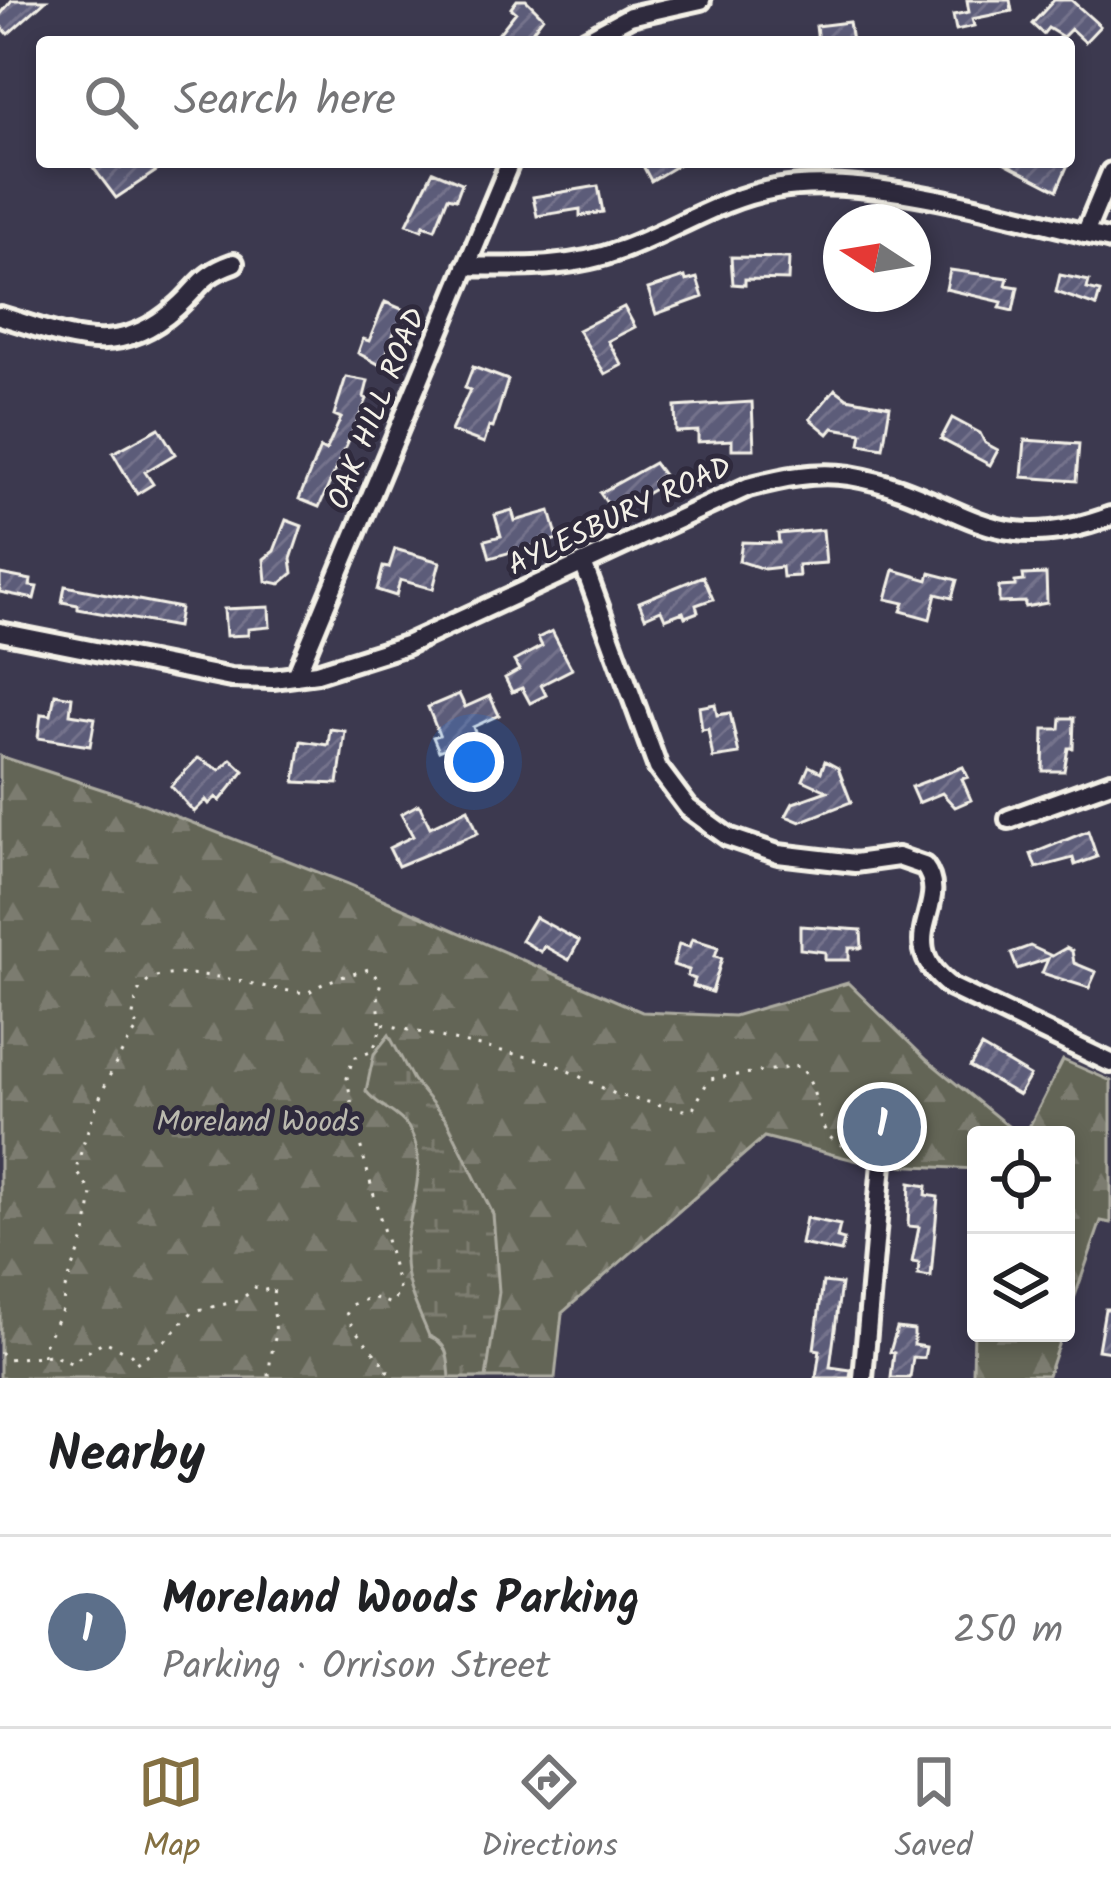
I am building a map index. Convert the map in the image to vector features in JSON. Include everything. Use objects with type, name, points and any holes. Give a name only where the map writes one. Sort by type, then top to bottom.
[{"type":"street","points":[[593,36],[630,16],[701,0]]},
{"type":"street","name":"OAK HILL ROAD","points":[[296,676],[507,168]]},
{"type":"street","points":[[1085,234],[1111,172]]},
{"type":"street","points":[[466,266],[515,267],[592,259],[622,250],[721,202],[791,186],[880,190],[1111,240]]},
{"type":"street","points":[[0,316],[63,336],[112,342],[155,325],[208,272],[234,263]]},
{"type":"street","name":"AYLESBURY ROAD","points":[[0,632],[231,678],[296,676],[406,645],[748,487],[799,475],[874,482],[1000,531],[1053,532],[1111,516]]},
{"type":"street","points":[[583,563],[658,769],[688,808],[728,837],[778,854],[855,863],[898,857],[924,866],[933,887],[922,933],[923,950],[938,977],[1111,1063]]},
{"type":"street","points":[[1009,819],[1111,782]]},
{"type":"street","points":[[863,1378],[884,1141]]},
{"type":"path","points":[[43,1356],[86,1234],[92,1194],[76,1170],[87,1129],[124,1045],[139,1027],[132,1020],[138,992],[151,978],[208,973],[252,982],[264,990],[308,993],[326,980],[369,969],[381,982],[376,999],[383,1024],[370,1052],[353,1058],[347,1078],[358,1138],[400,1291],[391,1304],[372,1298],[351,1304],[346,1316],[358,1338],[388,1370],[384,1378]]},
{"type":"path","points":[[383,1024],[550,1063],[617,1095],[683,1110],[693,1109],[710,1079],[800,1066],[829,1139],[850,1150],[868,1152],[884,1141]]},
{"type":"path","points":[[0,1352],[7,1359],[43,1356],[71,1363],[104,1341],[131,1354],[136,1364],[193,1312],[238,1301],[256,1287],[261,1291],[274,1288],[275,1338],[269,1350],[269,1378]]},
{"type":"path","points":[[357,1378],[368,1378]]},
{"type":"green space","name":"Moreland Woods","points":[[0,756],[129,798],[348,884],[642,1012],[734,1016],[848,983],[927,1060],[1008,1126],[967,1126],[967,1169],[870,1164],[764,1137],[562,1313],[555,1378],[0,1378]]},
{"type":"green space","points":[[389,1035],[413,1080],[447,1121],[493,1214],[499,1292],[486,1378],[450,1378],[446,1352],[429,1336],[410,1287],[405,1256],[418,1174],[415,1142],[404,1122],[366,1091],[374,1054]]},
{"type":"green space","points":[[1063,1060],[1111,1081],[1111,1223],[1101,1221],[1075,1296],[1075,1126],[1030,1126]]},
{"type":"green space","points":[[974,1342],[1059,1342],[1048,1375],[973,1374]]},
{"type":"building","points":[[12,0],[46,0],[8,34],[0,25],[0,15]]},
{"type":"building","points":[[517,0],[526,0],[543,17],[529,36],[497,36],[516,12],[511,8]]},
{"type":"building","points":[[967,0],[1010,0],[1012,11],[972,19],[974,26],[956,30],[953,15],[969,12]]},
{"type":"building","points":[[1054,0],[1071,0],[1100,26],[1085,42],[1071,29],[1064,36],[1048,28],[1043,34],[1032,24]]},
{"type":"building","points":[[849,22],[851,36],[817,36],[816,26]]},
{"type":"building","points":[[94,168],[161,168],[116,198]]},
{"type":"building","points":[[644,168],[673,168],[651,181]]},
{"type":"building","points":[[1015,168],[1066,168],[1057,190]]},
{"type":"building","points":[[433,171],[462,183],[456,199],[448,197],[435,229],[424,225],[422,230],[407,224]]},
{"type":"building","points":[[598,186],[603,212],[580,216],[580,209],[537,216],[533,197]]},
{"type":"building","points":[[731,257],[789,258],[788,280],[745,279],[745,285],[733,284]]},
{"type":"building","points":[[950,270],[1008,278],[1006,285],[1018,287],[1013,311],[1000,308],[1002,302],[946,289]]},
{"type":"building","points":[[1060,275],[1089,281],[1087,289],[1100,292],[1096,306],[1056,292]]},
{"type":"building","points":[[685,277],[686,281],[697,278],[703,297],[656,314],[648,289]]},
{"type":"building","points":[[385,302],[406,315],[382,366],[358,353],[363,339],[369,341]]},
{"type":"building","points":[[624,307],[635,327],[608,341],[622,365],[605,374],[578,330]]},
{"type":"building","points":[[473,367],[508,380],[484,443],[451,431],[470,390],[465,388]]},
{"type":"building","points":[[346,377],[368,381],[367,399],[319,507],[299,499],[320,448],[326,451],[341,418],[334,415]]},
{"type":"building","points":[[835,389],[847,398],[890,406],[883,448],[860,444],[862,433],[833,428],[828,434],[810,419]]},
{"type":"building","points":[[752,402],[754,449],[732,449],[732,440],[698,442],[698,431],[676,432],[675,407]]},
{"type":"building","points":[[952,418],[980,433],[985,443],[998,450],[990,465],[941,439]]},
{"type":"building","points":[[159,428],[175,454],[145,472],[153,484],[137,494],[113,453]]},
{"type":"building","points":[[1025,440],[1079,444],[1076,481],[1022,477]]},
{"type":"building","points":[[654,463],[663,475],[653,482],[656,488],[614,513],[600,493]]},
{"type":"building","points":[[512,510],[515,521],[550,511],[558,539],[490,558],[485,540],[501,536],[495,515]]},
{"type":"building","points":[[286,520],[302,526],[291,559],[293,573],[280,584],[266,581],[264,559],[274,551]]},
{"type":"building","points":[[823,530],[826,563],[798,565],[799,576],[783,577],[782,567],[764,569],[739,561],[742,542],[779,543],[778,534]]},
{"type":"building","points":[[395,549],[440,562],[433,589],[400,580],[396,596],[377,590],[383,567],[389,568]]},
{"type":"building","points":[[894,570],[928,580],[930,573],[957,580],[952,598],[936,594],[930,619],[901,611],[904,603],[886,599]]},
{"type":"building","points":[[0,574],[31,580],[30,586],[37,587],[34,599],[0,592]]},
{"type":"building","points":[[1046,574],[1047,603],[1025,607],[1025,602],[999,603],[999,587],[1015,586],[1024,581],[1023,575]]},
{"type":"building","points":[[703,576],[713,599],[696,605],[698,612],[665,619],[661,610],[645,617],[639,602]]},
{"type":"building","points":[[65,586],[180,608],[177,627],[78,609],[78,605],[62,602]]},
{"type":"building","points":[[269,607],[270,627],[226,636],[224,609]]},
{"type":"building","points":[[552,631],[572,669],[541,685],[546,695],[530,703],[522,688],[512,692],[505,678],[519,670],[514,661],[542,646],[538,638]]},
{"type":"building","points":[[55,694],[72,697],[70,714],[95,718],[90,746],[38,738],[41,714],[51,715]]},
{"type":"building","points":[[459,694],[465,707],[490,696],[499,715],[473,727],[476,735],[439,751],[433,737],[439,735],[428,707]]},
{"type":"building","points":[[715,704],[717,715],[730,713],[739,754],[713,758],[699,707]]},
{"type":"building","points":[[1061,718],[1074,718],[1073,748],[1068,748],[1064,771],[1043,771],[1044,729],[1060,729]]},
{"type":"building","points":[[330,729],[345,731],[338,784],[295,782],[301,741],[328,745]]},
{"type":"building","points":[[198,758],[220,770],[231,759],[244,771],[220,801],[216,797],[209,804],[206,800],[194,812],[171,786]]},
{"type":"building","points":[[825,761],[838,768],[851,802],[800,822],[786,816],[793,803],[827,791],[803,780],[809,766],[821,772]]},
{"type":"building","points":[[963,767],[968,777],[962,779],[971,800],[955,807],[942,793],[918,803],[911,787]]},
{"type":"building","points":[[419,804],[430,827],[468,809],[478,833],[398,866],[389,848],[413,836],[401,814]]},
{"type":"building","points":[[1088,831],[1097,857],[1075,865],[1073,858],[1036,868],[1031,854]]},
{"type":"building","points":[[535,917],[579,941],[569,960],[521,940]]},
{"type":"building","points":[[800,926],[861,930],[862,948],[849,948],[849,960],[825,960],[825,952],[800,949]]},
{"type":"building","points":[[692,939],[718,947],[715,956],[722,958],[712,992],[693,986],[695,979],[687,976],[689,970],[673,965],[679,944],[689,947]]},
{"type":"building","points":[[1030,946],[1052,956],[1066,948],[1072,951],[1074,963],[1096,972],[1089,988],[1042,973],[1048,959],[1017,969],[1011,953]]},
{"type":"building","points":[[981,1047],[1030,1076],[1019,1095],[970,1067]]},
{"type":"building","points":[[910,1183],[927,1186],[926,1195],[938,1197],[931,1277],[918,1275],[919,1263],[912,1262],[919,1227],[908,1226]]},
{"type":"building","points":[[806,1218],[840,1225],[841,1252],[801,1244]]},
{"type":"building","points":[[823,1282],[841,1284],[830,1367],[851,1370],[850,1378],[816,1378],[820,1350],[814,1349]]},
{"type":"building","points":[[1105,1309],[1111,1309],[1111,1352],[1098,1350]]},
{"type":"building","points":[[897,1328],[914,1330],[914,1345],[926,1347],[924,1358],[913,1357],[910,1378],[891,1378],[894,1353],[890,1352]]},
{"type":"place","name":"Moreland Woods Parking","points":[[882,1127]]}]
